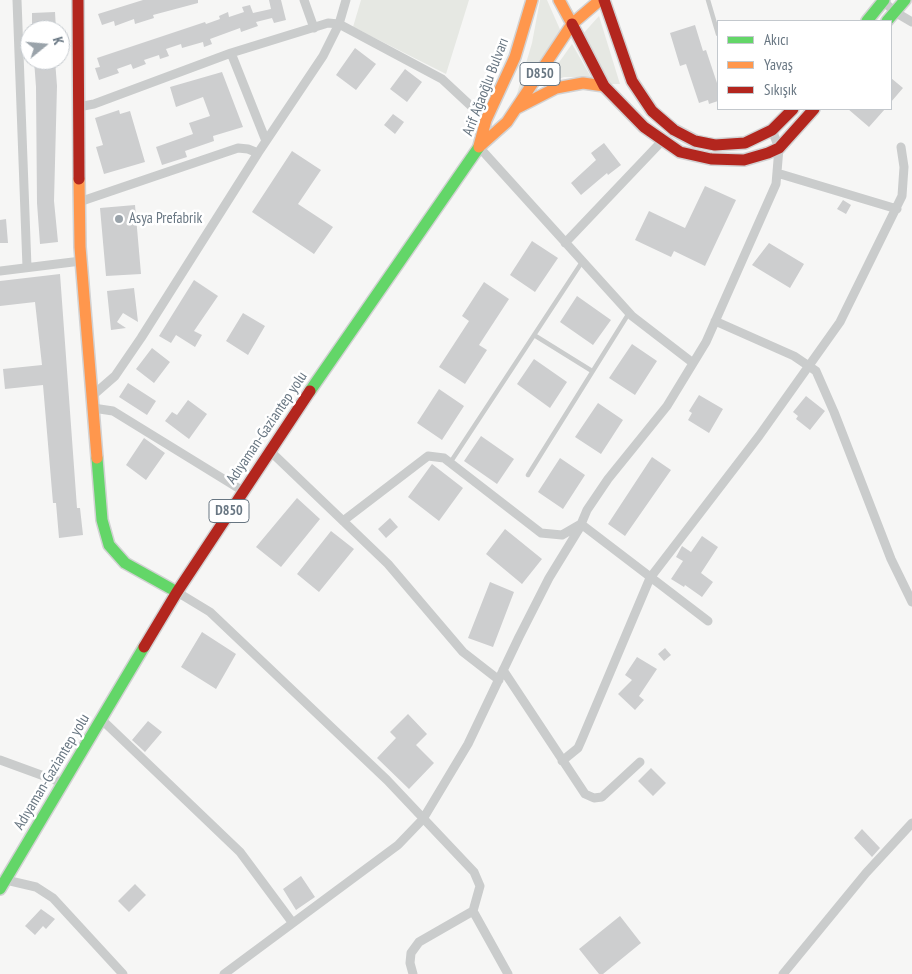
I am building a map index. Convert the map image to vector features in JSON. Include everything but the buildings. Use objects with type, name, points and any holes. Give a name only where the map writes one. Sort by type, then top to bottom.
[{"type":"main road","points":[[78,0],[81,261],[102,520],[109,545],[125,563],[177,592]]},
{"type":"main road","name":"Arif Ağaoğlu Bulvarı","points":[[479,147],[486,120],[515,57],[532,0]]},
{"type":"main road","points":[[559,0],[604,86],[644,127],[680,152],[711,159],[744,160],[779,148],[813,110]]},
{"type":"main road","name":"Arif Ağaoğlu Bulvarı","points":[[479,147],[507,122],[572,24],[600,0]]},
{"type":"main road","points":[[604,0],[632,81],[652,112],[674,130],[695,141],[715,145],[745,142],[772,130],[792,110]]},
{"type":"main road","points":[[891,17],[904,0]]},
{"type":"main road","points":[[868,20],[884,1]]},
{"type":"main road","points":[[517,108],[556,88],[583,83],[604,86]]},
{"type":"main road","name":"Adıyaman-Gaziantep yolu","points":[[3,884],[177,592],[242,491],[479,147]]},
{"type":"street","points":[[17,0],[27,267]]},
{"type":"street","points":[[304,0],[314,28]]},
{"type":"street","points":[[92,396],[115,376],[142,338],[258,153],[323,56],[339,24],[346,0]]},
{"type":"street","points":[[884,1],[891,17],[912,22]]},
{"type":"street","points":[[78,107],[94,104],[231,53],[328,23],[339,24],[442,79],[486,120]]},
{"type":"street","points":[[231,53],[266,141]]},
{"type":"street","points":[[224,974],[398,845],[423,819],[468,744],[549,578],[581,524],[587,510],[608,479],[667,406],[693,363],[715,320],[776,184],[779,148],[772,130]]},
{"type":"street","points":[[565,243],[663,140]]},
{"type":"street","points":[[562,761],[578,748],[650,578],[759,436],[840,322],[897,209],[904,185],[901,146]]},
{"type":"street","points":[[479,147],[629,312],[693,363]]},
{"type":"street","points":[[79,202],[238,148],[258,153]]},
{"type":"street","points":[[777,173],[897,209]]},
{"type":"street","points":[[0,271],[81,261]]},
{"type":"street","points":[[715,320],[809,365],[821,381],[892,559],[912,602]]},
{"type":"street","points":[[93,408],[113,411],[124,417],[242,491]]},
{"type":"street","points":[[269,450],[388,564],[462,652],[499,680]]},
{"type":"street","points":[[343,521],[428,456],[444,458],[541,533],[562,535],[581,524]]},
{"type":"street","points":[[581,524],[708,621]]},
{"type":"street","points":[[177,592],[210,612],[387,780],[474,872],[480,886],[473,911],[508,974]]},
{"type":"street","points":[[503,670],[585,794],[594,798],[602,797],[640,762]]},
{"type":"street","points":[[101,719],[240,852],[292,922]]},
{"type":"street","points":[[0,760],[63,783]]},
{"type":"street","points":[[783,974],[866,873],[912,823]]},
{"type":"street","points":[[3,884],[36,887],[53,898],[123,974]]},
{"type":"street","points":[[413,974],[410,963],[411,953],[418,942],[473,911]]},
{"type":"lane","points":[[708,0],[717,31]]},
{"type":"lane","points":[[450,463],[582,262]]},
{"type":"lane","points":[[528,474],[629,312]]},
{"type":"lane","points":[[534,335],[592,371]]},
{"type":"shaded area","points":[[361,0],[469,0],[446,74],[353,27]]},
{"type":"shaded area","points":[[540,0],[547,0],[562,34],[516,97],[532,43]]},
{"type":"shaded area","points":[[599,16],[620,84],[611,84],[581,36]]},
{"type":"shaded area","points":[[572,44],[591,77],[564,77],[543,85]]},
{"type":"traffic: fast","points":[[868,20],[884,0]]},
{"type":"traffic: fast","points":[[888,20],[905,0]]},
{"type":"traffic: fast","points":[[310,391],[479,147]]},
{"type":"traffic: fast","points":[[97,458],[102,520],[109,545],[125,563],[177,592]]},
{"type":"traffic: fast","points":[[0,889],[144,647]]},
{"type":"traffic: slow","points":[[479,146],[486,120],[515,57],[532,0]]},
{"type":"traffic: slow","points":[[559,0],[572,24]]},
{"type":"traffic: slow","points":[[479,147],[507,122],[572,24],[600,0]]},
{"type":"traffic: slow","points":[[517,108],[556,88],[583,83],[604,86]]},
{"type":"traffic: slow","points":[[79,179],[80,247],[97,458]]},
{"type":"traffic: jam","points":[[78,0],[79,179]]},
{"type":"traffic: jam","points":[[604,0],[632,81],[652,111],[674,130],[695,141],[715,145],[745,143],[772,130],[792,110]]},
{"type":"traffic: jam","points":[[572,24],[604,86],[644,127],[680,152],[711,159],[744,160],[768,153],[779,148],[813,110]]},
{"type":"traffic: jam","points":[[144,647],[177,592],[310,391]]},
{"type":"place","name":"Asya Prefabrik","points":[[119,219]]}]
